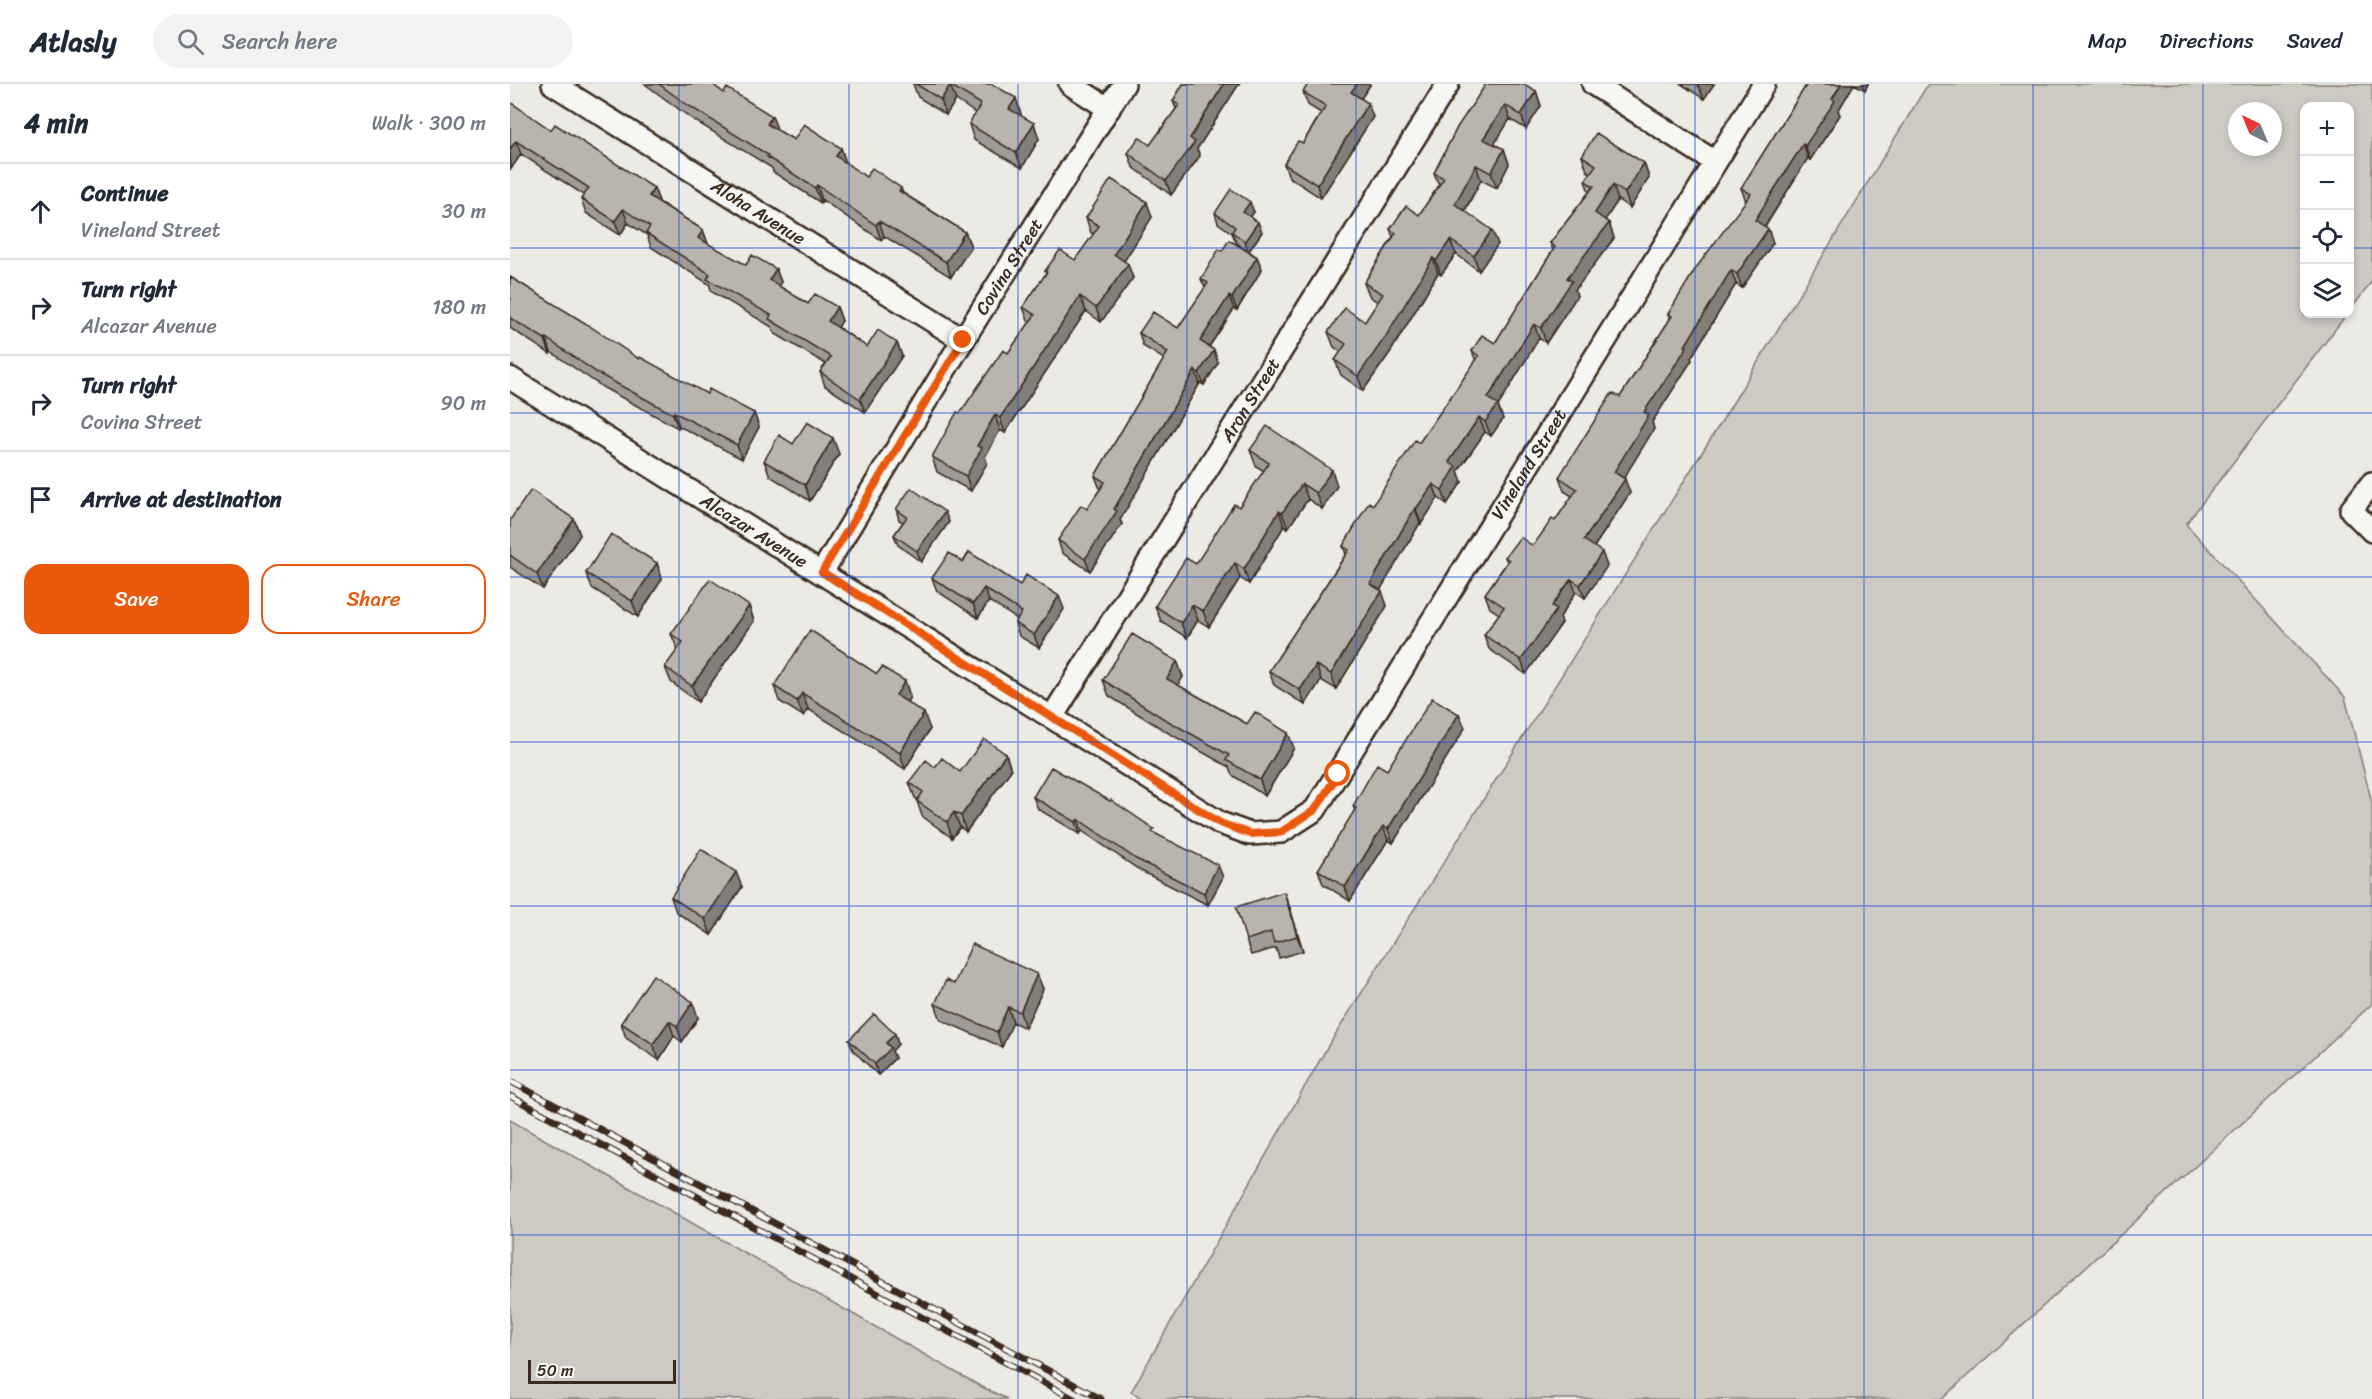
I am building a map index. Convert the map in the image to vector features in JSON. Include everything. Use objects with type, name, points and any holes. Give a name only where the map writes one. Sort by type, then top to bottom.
[{"type":"street","name":"Aloha Avenue","points":[[553,84],[963,340]]},
{"type":"street","points":[[1070,84],[1109,108]]},
{"type":"street","name":"Covina Street","points":[[822,572],[963,340],[1125,84]]},
{"type":"street","name":"Aron Street","points":[[1052,717],[1448,84]]},
{"type":"street","points":[[1593,84],[1715,162]]},
{"type":"street","name":"Vineland Street","points":[[1281,832],[1315,810],[1764,84]]},
{"type":"street","name":"Alcazar Avenue","points":[[510,378],[1220,823],[1250,834],[1281,832]]},
{"type":"street","points":[[2372,483],[2351,510],[2372,531]]},
{"type":"shaded area","points":[[1928,84],[2372,84],[2372,281],[2354,306],[2354,102],[2300,102],[2300,318],[2344,318],[2186,524],[2345,697],[2372,803],[2372,1004],[1942,1399],[1144,1399],[1131,1392],[1328,1046],[1720,424]]},
{"type":"shaded area","points":[[510,1120],[980,1386],[1007,1399],[510,1399]]},
{"type":"building","points":[[659,84],[712,84],[724,93],[727,88],[772,116],[767,124],[794,140],[804,124],[841,148],[836,156],[866,177],[872,168],[901,188],[899,191],[965,232],[946,262],[879,221],[876,225],[817,185],[815,188]]},
{"type":"building","points":[[916,84],[992,84],[1016,98],[1009,109],[1034,123],[1016,153],[969,124],[981,104],[950,85],[941,100]]},
{"type":"building","points":[[1183,84],[1224,84],[1190,138],[1195,142],[1166,181],[1128,153],[1139,137],[1150,145],[1179,105],[1173,101]]},
{"type":"building","points":[[1308,84],[1357,84],[1351,92],[1368,103],[1317,185],[1284,164],[1298,141],[1303,143],[1326,106],[1303,92]]},
{"type":"building","points":[[1486,84],[1524,84],[1536,91],[1521,115],[1505,105],[1483,139],[1504,149],[1491,173],[1476,165],[1455,204],[1492,230],[1474,256],[1450,240],[1436,261],[1433,258],[1386,336],[1358,376],[1335,360],[1346,344],[1328,332],[1345,308],[1365,322],[1383,294],[1364,283],[1396,233],[1390,229],[1406,206],[1419,215],[1444,178],[1434,173],[1458,126]]},
{"type":"building","points":[[1807,84],[1841,84],[1832,99],[1835,101],[1805,146],[1803,144],[1755,220],[1768,229],[1737,274],[1731,270],[1685,346],[1687,347],[1644,412],[1649,415],[1614,472],[1625,479],[1584,540],[1602,552],[1580,585],[1571,579],[1552,606],[1557,609],[1521,660],[1484,635],[1504,607],[1485,594],[1509,560],[1505,557],[1520,537],[1533,546],[1552,519],[1555,521],[1577,489],[1559,477],[1612,393],[1620,397],[1672,316],[1668,314],[1696,268],[1751,194],[1741,188]]},
{"type":"building","points":[[510,102],[551,130],[555,124],[654,188],[649,196],[703,230],[698,238],[746,265],[752,255],[776,269],[769,280],[808,304],[815,294],[837,307],[828,321],[867,347],[878,330],[897,343],[860,399],[820,372],[831,357],[769,319],[771,315],[707,279],[710,274],[646,233],[650,227],[623,209],[615,221],[581,199],[589,188],[516,141],[510,149]]},
{"type":"building","points":[[1596,133],[1644,163],[1625,193],[1613,185],[1595,213],[1609,223],[1567,278],[1572,281],[1541,328],[1534,324],[1488,398],[1498,405],[1485,422],[1479,417],[1449,462],[1456,467],[1442,490],[1433,484],[1415,508],[1370,584],[1382,591],[1331,674],[1316,665],[1300,690],[1269,671],[1349,550],[1343,546],[1369,502],[1373,505],[1415,440],[1419,443],[1479,356],[1472,351],[1482,335],[1495,343],[1555,247],[1550,243],[1594,186],[1585,181],[1596,165],[1582,156]]},
{"type":"building","points":[[1111,179],[1147,202],[1114,254],[1128,264],[1096,308],[1080,296],[1000,418],[995,415],[977,446],[982,448],[966,476],[932,457],[957,412],[960,413],[1003,350],[1008,353],[1035,315],[1023,307],[1060,250],[1075,260],[1099,226],[1086,218]]},
{"type":"building","points":[[1231,189],[1250,202],[1243,212],[1258,222],[1245,241],[1232,232],[1235,227],[1215,213]]},
{"type":"building","points":[[1229,240],[1257,257],[1232,298],[1229,296],[1200,341],[1214,350],[1199,373],[1195,370],[1114,509],[1117,511],[1085,559],[1058,540],[1081,505],[1087,509],[1105,482],[1095,476],[1168,352],[1139,333],[1153,312],[1178,328],[1208,283],[1201,279],[1219,249],[1222,251]]},
{"type":"building","points":[[510,277],[639,359],[640,357],[707,394],[709,389],[754,413],[737,445],[599,374],[546,338],[510,318]]},
{"type":"building","points":[[807,422],[833,438],[805,485],[764,461],[779,435],[793,444]]},
{"type":"building","points":[[1267,426],[1332,470],[1316,493],[1302,484],[1282,513],[1279,511],[1244,569],[1235,563],[1203,611],[1192,605],[1181,623],[1155,606],[1186,558],[1196,564],[1234,504],[1239,507],[1269,463],[1250,450]]},
{"type":"building","points":[[911,488],[945,512],[917,551],[894,535],[907,517],[896,509]]},
{"type":"building","points":[[531,490],[574,519],[537,574],[510,555],[510,520]]},
{"type":"building","points":[[611,534],[657,563],[632,601],[586,573]]},
{"type":"building","points":[[969,552],[1020,585],[1026,575],[1059,596],[1034,635],[1015,623],[1022,612],[984,588],[973,604],[932,578],[949,553],[963,562]]},
{"type":"building","points":[[710,579],[749,606],[692,686],[665,667],[683,642],[671,634]]},
{"type":"building","points":[[810,630],[877,674],[882,667],[905,681],[896,695],[924,713],[900,753],[802,693],[797,701],[774,686]]},
{"type":"building","points":[[1132,634],[1177,661],[1167,679],[1247,724],[1255,712],[1288,733],[1260,780],[1226,760],[1229,755],[1161,717],[1103,680]]},
{"type":"building","points":[[1432,698],[1459,714],[1388,829],[1383,826],[1345,887],[1318,870],[1356,808],[1353,806],[1377,764],[1387,770]]},
{"type":"building","points":[[984,739],[1006,754],[961,816],[954,812],[947,822],[917,801],[923,792],[909,782],[926,760],[935,767],[942,758],[960,772]]},
{"type":"building","points":[[1051,767],[1111,800],[1154,829],[1152,832],[1218,865],[1204,893],[1136,859],[1078,819],[1076,822],[1033,797]]},
{"type":"building","points":[[701,849],[736,872],[705,919],[671,897]]},
{"type":"building","points":[[1284,892],[1297,936],[1274,943],[1271,932],[1246,940],[1236,907]]},
{"type":"building","points":[[972,944],[1037,974],[1020,1012],[1008,1007],[997,1032],[935,1004],[946,980],[954,984]]},
{"type":"building","points":[[653,975],[693,1002],[677,1026],[669,1021],[653,1044],[621,1023]]},
{"type":"building","points":[[874,1014],[895,1034],[886,1043],[891,1048],[875,1064],[849,1040]]},
{"type":"railway","points":[[510,1081],[1101,1399]]},
{"type":"railway","points":[[510,1096],[1074,1399]]},
{"type":"route","points":[[963,340],[822,572],[1220,823],[1250,834],[1281,832],[1315,810],[1338,774]]}]
